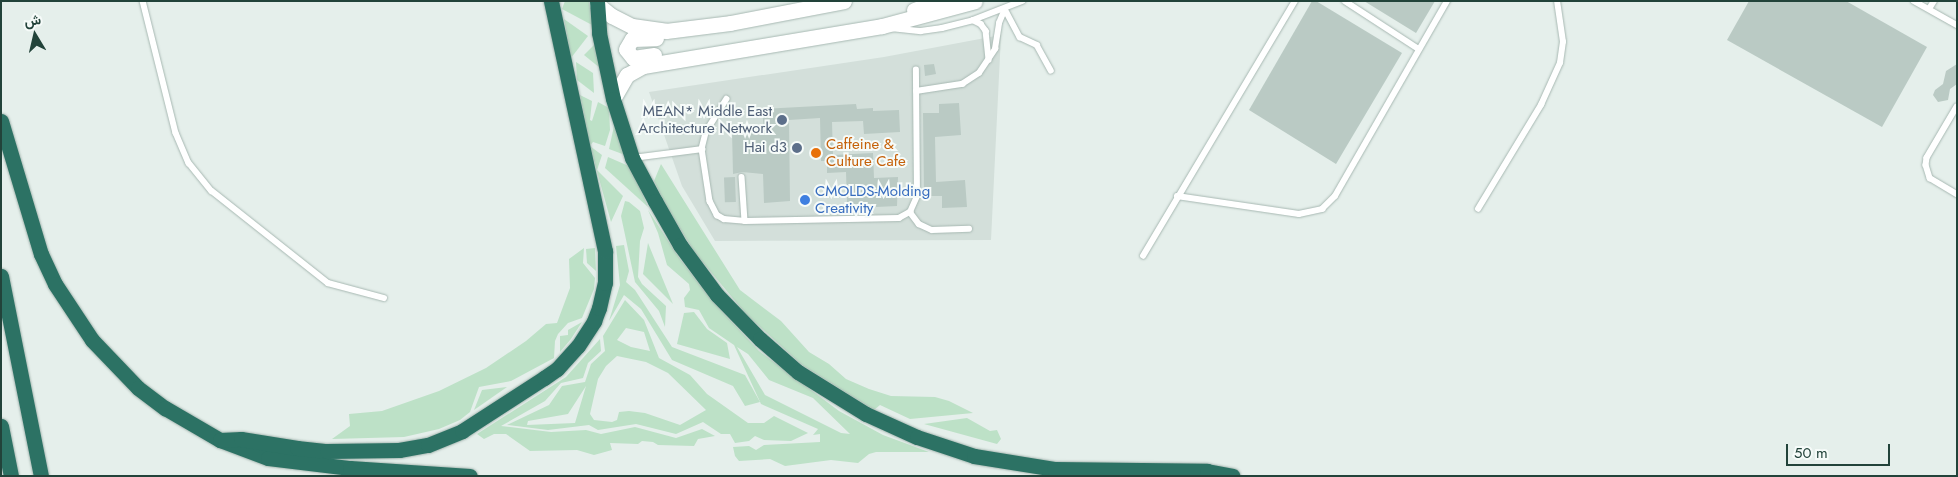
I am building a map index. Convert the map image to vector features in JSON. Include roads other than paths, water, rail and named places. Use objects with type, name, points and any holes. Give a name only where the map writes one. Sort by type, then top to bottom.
[{"type":"highway","points":[[220,440],[241,438],[327,451],[398,450],[428,445],[446,439],[478,422],[557,369],[578,346],[599,308],[605,283],[605,251],[551,1]]},
{"type":"highway","points":[[597,3],[599,33],[613,98],[632,158],[680,245],[717,294],[760,339],[798,372],[866,414],[945,448],[1000,462],[1054,469],[1207,471],[1234,476]]},
{"type":"highway","points":[[1,121],[41,254],[55,284],[72,313],[92,340],[138,388],[165,408],[220,440],[268,458],[350,468],[470,476]]},
{"type":"highway","points":[[1,276],[41,476]]},
{"type":"highway","points":[[1,426],[11,476]]},
{"type":"street","points":[[597,3],[622,22],[643,29],[666,31],[790,13],[844,1]]},
{"type":"street","points":[[882,26],[899,16],[939,1]]},
{"type":"street","points":[[613,98],[622,81],[632,70],[648,65],[882,26],[975,1]]},
{"type":"street","points":[[696,57],[682,52],[633,58],[627,52],[626,45],[635,38],[692,35],[701,27]]},
{"type":"lane","points":[[143,1],[176,133],[190,163],[206,184],[212,191],[328,283],[384,298]]},
{"type":"lane","points":[[882,26],[921,31],[973,20],[1006,9],[1022,1]]},
{"type":"lane","points":[[1143,256],[1177,196],[1295,1]]},
{"type":"lane","points":[[1345,1],[1419,49]]},
{"type":"lane","points":[[1177,196],[1299,214],[1322,209],[1335,196],[1447,1]]},
{"type":"lane","points":[[1478,209],[1537,113],[1560,63],[1563,42],[1557,1]]},
{"type":"lane","points":[[1914,1],[1957,25]]},
{"type":"lane","points":[[1929,9],[1934,1]]},
{"type":"lane","points":[[916,91],[962,84],[979,74],[995,49],[998,23],[1006,9]]},
{"type":"lane","points":[[1006,9],[1020,36],[1037,45],[1051,70]]},
{"type":"lane","points":[[973,20],[981,24],[986,31],[989,60]]},
{"type":"lane","points":[[910,212],[916,196],[916,70]]},
{"type":"lane","points":[[727,99],[706,133],[702,148],[712,208],[724,219],[745,221],[893,218],[910,212]]},
{"type":"lane","points":[[1957,107],[1927,158],[1926,165],[1930,178],[1957,194]]},
{"type":"lane","points":[[632,158],[702,148]]},
{"type":"lane","points":[[742,176],[745,221]]},
{"type":"lane","points":[[910,212],[919,224],[932,230],[968,229]]},
{"type":"place","name":"MEAN* Middle East Architecture Network","points":[[782,120]]},
{"type":"place","name":"Hai d3","points":[[797,148]]},
{"type":"place","name":"Caffeine & Culture Cafe","points":[[816,153]]},
{"type":"place","name":"CMOLDS-Molding Creativity","points":[[805,200]]}]
